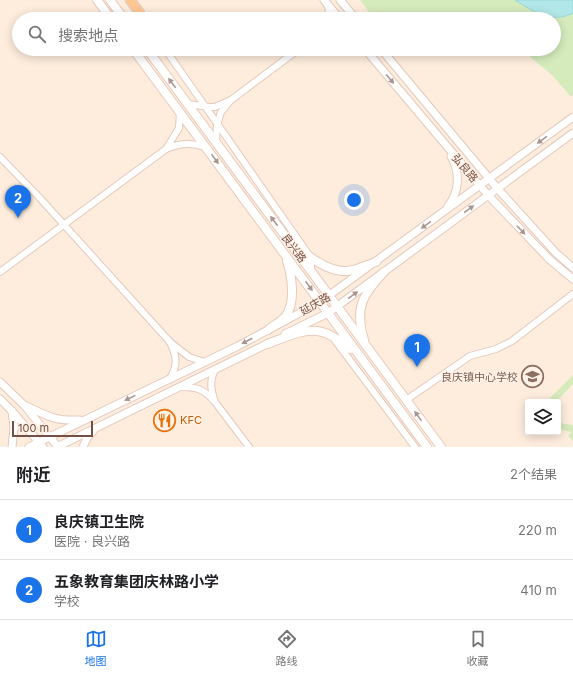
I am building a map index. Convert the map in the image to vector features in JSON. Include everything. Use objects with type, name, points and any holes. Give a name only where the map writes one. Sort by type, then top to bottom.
[{"type":"main road","points":[[97,0],[106,12]]},
{"type":"main road","points":[[110,0],[119,12]]},
{"type":"main road","points":[[130,0],[138,12]]},
{"type":"main road","name":"良兴路","points":[[138,56],[427,447]]},
{"type":"main road","name":"良兴路","points":[[152,56],[441,447]]},
{"type":"main road","points":[[292,245],[311,258],[333,270],[352,271],[376,262]]},
{"type":"main road","points":[[268,330],[286,316],[291,302],[290,271],[285,255]]},
{"type":"main road","points":[[366,344],[360,322],[360,308],[363,298],[370,287],[384,272]]},
{"type":"main road","points":[[267,344],[302,331],[321,331],[331,334],[340,340],[367,366]]},
{"type":"street","points":[[340,0],[350,12]]},
{"type":"street","points":[[326,2],[329,12]]},
{"type":"street","points":[[326,2],[334,12]]},
{"type":"street","points":[[170,56],[311,258],[311,271]]},
{"type":"street","points":[[188,104],[215,107],[231,100],[290,56]]},
{"type":"street","name":"弘良路","points":[[371,56],[488,196],[549,260],[573,278]]},
{"type":"street","name":"弘良路","points":[[387,56],[497,188],[556,253],[573,268]]},
{"type":"street","points":[[216,142],[217,124],[221,112],[231,100]]},
{"type":"street","points":[[166,149],[179,128],[180,112]]},
{"type":"street","name":"延庆路","points":[[29,447],[41,444],[49,437],[268,330],[330,296],[573,116]]},
{"type":"street","name":"延庆路","points":[[58,447],[328,313],[573,133]]},
{"type":"street","points":[[439,137],[454,161],[458,177],[455,194],[451,203],[444,211]]},
{"type":"street","points":[[0,272],[166,149],[177,144],[195,144],[206,147]]},
{"type":"street","points":[[0,157],[170,342],[189,358],[204,362]]},
{"type":"street","points":[[406,400],[470,356],[496,349],[512,341],[573,294]]},
{"type":"street","points":[[331,334],[415,447]]},
{"type":"street","points":[[170,342],[176,360],[176,366],[170,379]]},
{"type":"street","points":[[215,370],[211,377],[210,384],[215,402]]},
{"type":"street","points":[[0,382],[24,405],[58,447]]},
{"type":"street","points":[[180,387],[192,387],[201,390],[215,402],[248,447]]},
{"type":"street","points":[[0,398],[41,444]]},
{"type":"street","points":[[24,405],[53,419],[66,421],[83,420]]},
{"type":"street","points":[[12,410],[14,428],[12,447]]},
{"type":"street","points":[[83,447],[95,429]]},
{"type":"green space","points":[[360,0],[573,0],[573,95],[571,97],[553,76],[529,56],[561,56],[561,12],[369,12]]},
{"type":"green space","points":[[573,375],[573,384],[559,399],[550,399]]},
{"type":"green space","points":[[561,422],[564,424],[573,425],[573,441],[568,436],[571,432],[561,429]]},
{"type":"water","points":[[515,0],[573,0],[573,13],[565,16],[561,16],[561,12],[536,12]]},
{"type":"place","name":"五象教育集团庆林路小学","points":[[18,218]]},
{"type":"place","name":"良庆镇卫生院","points":[[417,367]]},
{"type":"place","name":"良庆镇中心学校","points":[[533,377]]},
{"type":"place","name":"KFC","points":[[164,420]]}]
